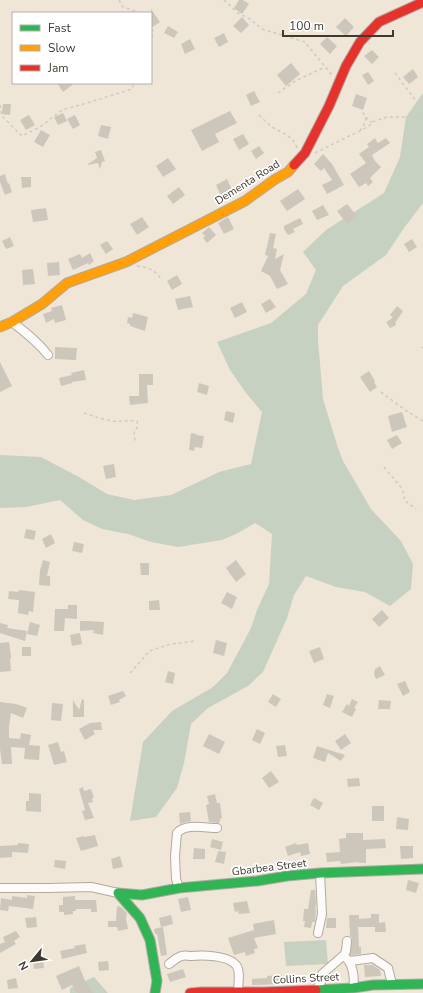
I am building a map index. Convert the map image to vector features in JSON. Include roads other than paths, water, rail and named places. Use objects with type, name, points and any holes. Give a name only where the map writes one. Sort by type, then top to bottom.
[{"type":"street","name":"Dementa Road","points":[[0,327],[12,322],[42,304],[67,283],[126,262],[245,201],[288,172],[305,153],[329,106],[346,66],[360,42],[379,22],[423,2]]},
{"type":"street","points":[[12,322],[41,347],[48,356]]},
{"type":"street","points":[[179,888],[176,879],[175,856],[177,832],[180,829],[189,828],[217,828]]},
{"type":"street","name":"Gbarbea Street","points":[[0,888],[91,887],[142,895],[179,888],[257,881],[287,876],[320,873],[423,869]]},
{"type":"street","points":[[318,933],[322,914],[320,873]]},
{"type":"street","points":[[118,892],[140,918],[150,940],[157,981],[155,993]]},
{"type":"street","points":[[347,942],[346,958],[355,981],[354,988]]},
{"type":"street","points":[[169,964],[176,958],[184,955],[208,955],[230,960],[237,965],[239,973],[238,992]]},
{"type":"street","points":[[316,991],[322,980],[322,974],[346,958],[373,958],[388,968],[392,984]]},
{"type":"street","name":"Collins Street","points":[[190,993],[316,991],[372,985],[423,984]]}]
